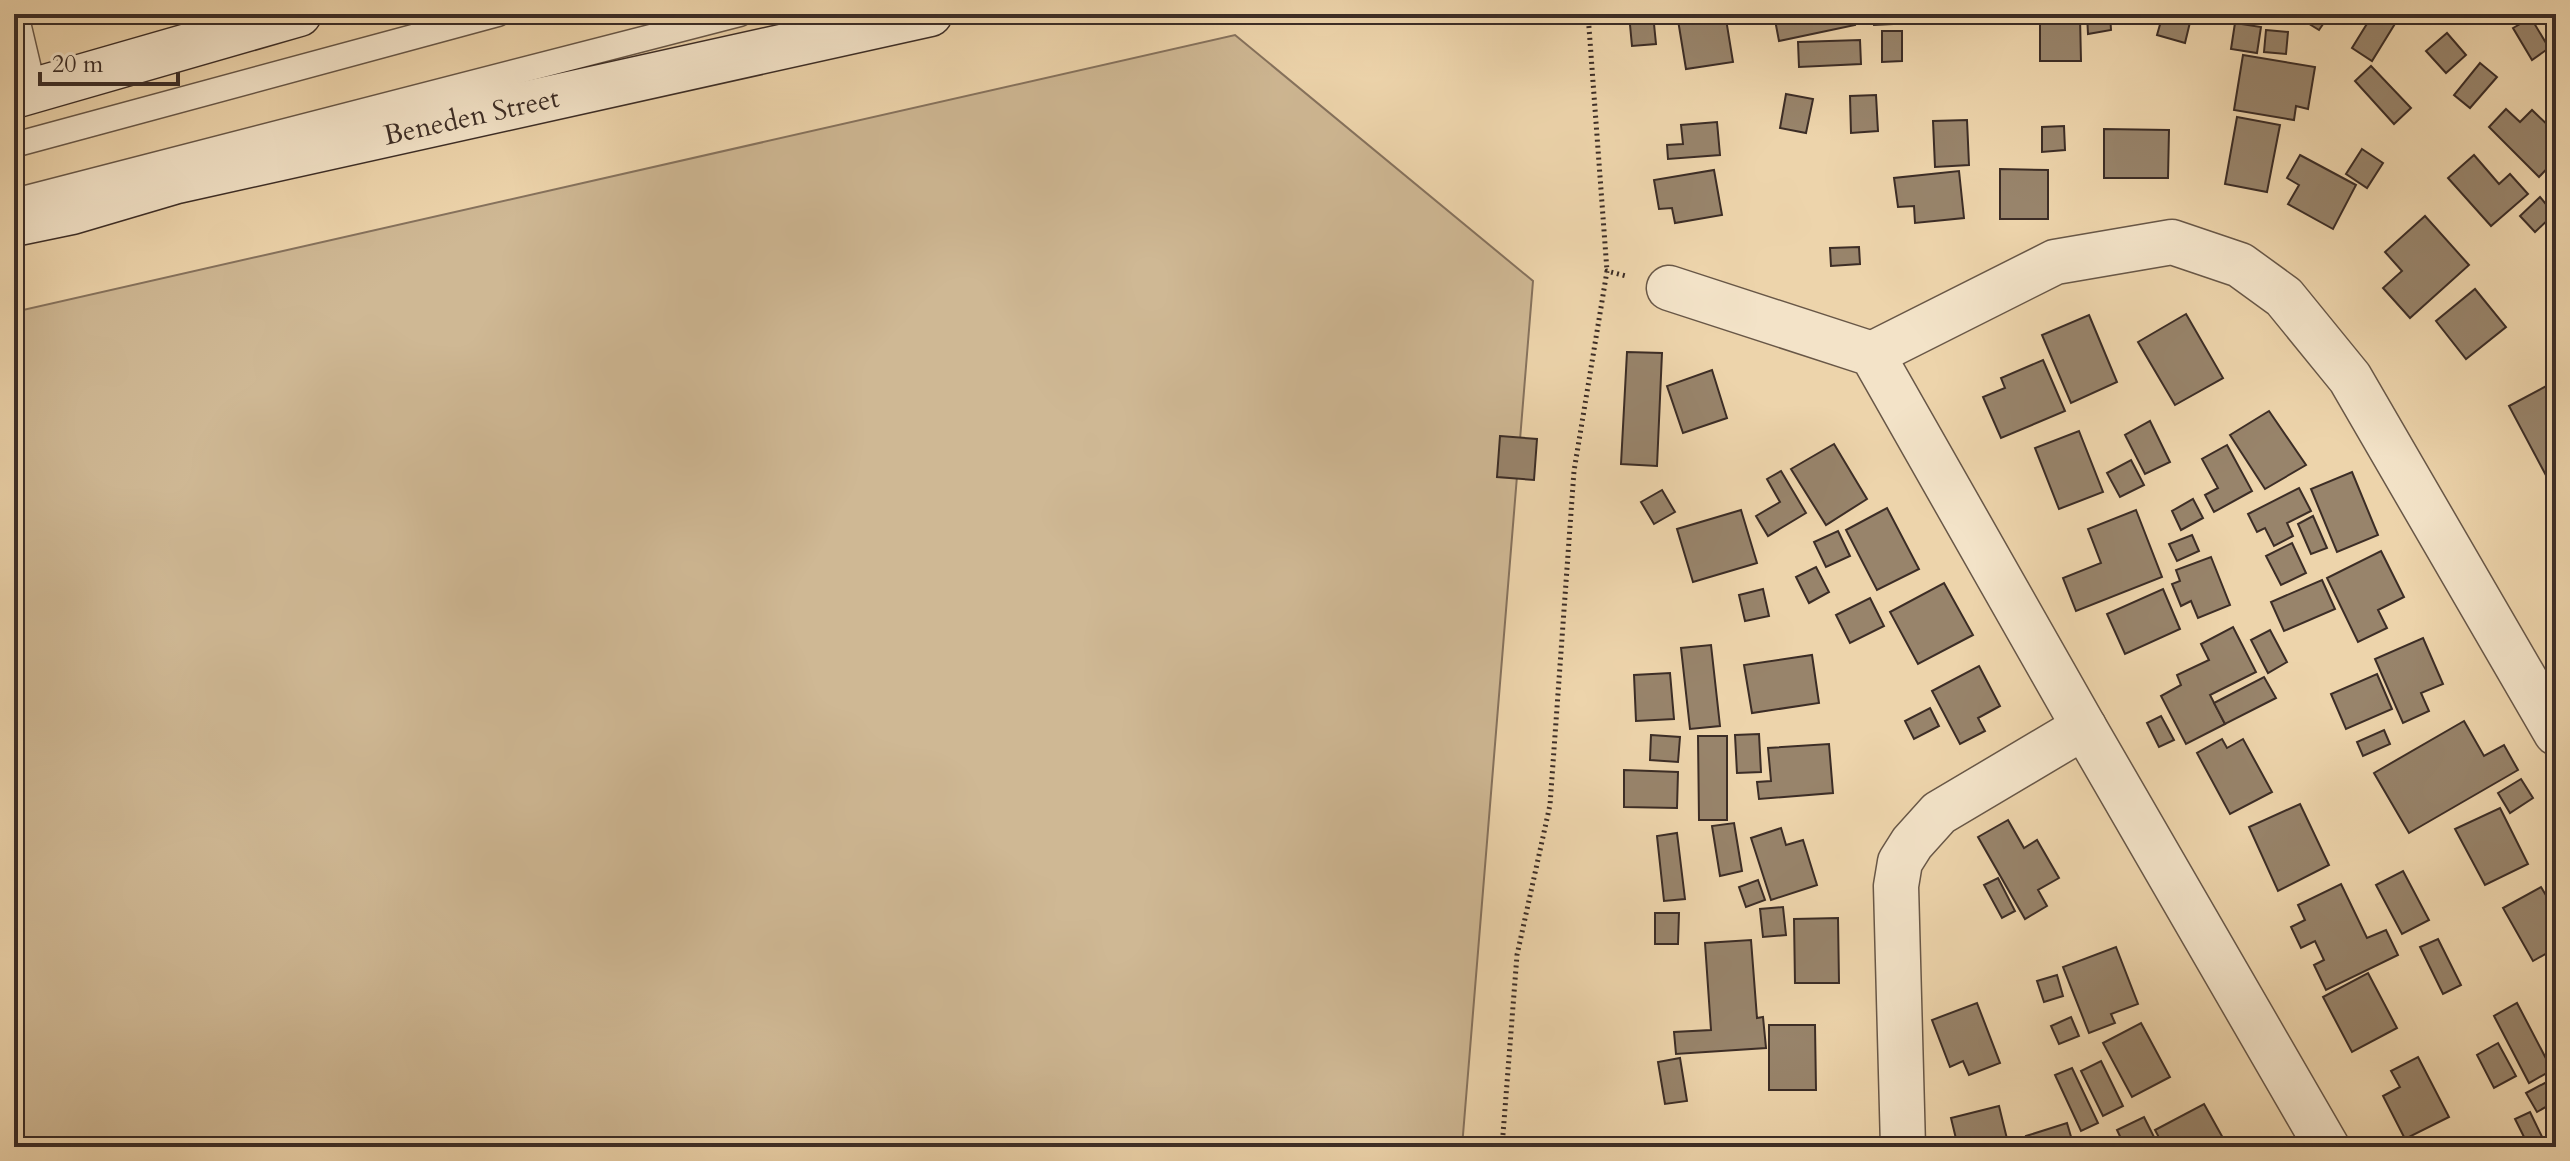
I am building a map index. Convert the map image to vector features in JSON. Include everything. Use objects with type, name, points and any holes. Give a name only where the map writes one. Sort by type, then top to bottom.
[{"type":"street","points":[[24,93],[299,14]]},
{"type":"street","name":"Beneden Street","points":[[14,224],[72,212],[177,181],[930,14]]},
{"type":"street","points":[[1872,354],[2055,262],[2172,242],[2240,265],[2284,297],[2350,378],[2556,733]]},
{"type":"street","points":[[1669,288],[1872,354],[2327,1147]]},
{"type":"street","points":[[1903,1147],[1896,886],[1900,862],[1912,843],[1939,813],[2084,727]]},
{"type":"lane","points":[[16,14],[24,93]]},
{"type":"lane","points":[[14,145],[498,14]]},
{"type":"lane","points":[[14,201],[740,14]]},
{"type":"path","points":[[1502,1147],[1517,955],[1550,805],[1574,471],[1607,271],[1588,14]]},
{"type":"path","points":[[1607,271],[1669,288]]},
{"type":"shaded area","points":[[1235,35],[1533,281],[1462,1147],[14,1147],[14,312]]},
{"type":"building","points":[[1629,14],[1653,14],[1656,44],[1632,46]]},
{"type":"building","points":[[1677,14],[1705,14],[1707,21],[1726,19],[1733,62],[1686,69]]},
{"type":"building","points":[[1788,14],[1853,14],[1855,25],[1779,41],[1775,20],[1789,17]]},
{"type":"building","points":[[1873,14],[1913,14],[1913,23],[1874,25]]},
{"type":"building","points":[[2087,14],[2110,14],[2111,30],[2088,34]]},
{"type":"building","points":[[2163,14],[2192,14],[2185,43],[2157,35]]},
{"type":"building","points":[[2293,14],[2330,14],[2319,30]]},
{"type":"building","points":[[2373,14],[2401,14],[2372,61],[2352,48]]},
{"type":"building","points":[[2080,17],[2081,61],[2040,61],[2040,18]]},
{"type":"building","points":[[2531,18],[2549,48],[2532,60],[2513,28]]},
{"type":"building","points":[[2235,23],[2261,27],[2257,53],[2231,49]]},
{"type":"building","points":[[2266,30],[2288,32],[2286,54],[2264,52]]},
{"type":"building","points":[[1882,31],[1902,31],[1902,61],[1882,62]]},
{"type":"building","points":[[2447,33],[2466,55],[2446,73],[2426,51]]},
{"type":"building","points":[[1860,40],[1861,64],[1799,67],[1798,42]]},
{"type":"building","points":[[2243,55],[2315,67],[2308,109],[2296,106],[2294,120],[2234,110]]},
{"type":"building","points":[[2480,63],[2497,77],[2470,108],[2454,95]]},
{"type":"building","points":[[2371,66],[2411,108],[2394,124],[2355,81]]},
{"type":"building","points":[[1786,94],[1813,99],[1806,133],[1780,128]]},
{"type":"building","points":[[1876,95],[1878,131],[1851,133],[1850,96]]},
{"type":"building","points":[[2506,109],[2520,122],[2532,110],[2556,133],[2556,159],[2539,177],[2489,127]]},
{"type":"building","points":[[2237,117],[2280,125],[2267,192],[2225,184]]},
{"type":"building","points":[[1967,120],[1969,165],[1935,167],[1933,121]]},
{"type":"building","points":[[1717,122],[1720,155],[1668,159],[1667,145],[1683,144],[1681,125]]},
{"type":"building","points":[[2064,126],[2065,150],[2042,152],[2042,127]]},
{"type":"building","points":[[2104,129],[2169,130],[2168,178],[2104,178]]},
{"type":"building","points":[[2362,149],[2383,163],[2367,188],[2346,174]]},
{"type":"building","points":[[2300,155],[2356,185],[2333,229],[2288,204],[2299,185],[2287,178]]},
{"type":"building","points":[[2474,155],[2499,184],[2510,174],[2528,194],[2491,226],[2448,178]]},
{"type":"building","points":[[2000,169],[2048,170],[2048,219],[2000,219]]},
{"type":"building","points":[[1714,170],[1722,215],[1675,223],[1672,208],[1659,209],[1654,180]]},
{"type":"building","points":[[1959,171],[1964,218],[1915,223],[1914,206],[1898,207],[1894,178]]},
{"type":"building","points":[[2540,197],[2554,214],[2535,232],[2520,216]]},
{"type":"building","points":[[2425,216],[2469,265],[2410,318],[2383,288],[2402,271],[2385,252]]},
{"type":"building","points":[[1859,247],[1860,264],[1831,266],[1830,248]]},
{"type":"building","points":[[2475,289],[2506,327],[2466,359],[2436,321]]},
{"type":"building","points":[[2186,314],[2223,378],[2175,405],[2138,342]]},
{"type":"building","points":[[2089,315],[2117,382],[2071,403],[2042,335]]},
{"type":"building","points":[[1627,352],[1662,353],[1657,466],[1621,464]]},
{"type":"building","points":[[2043,360],[2065,411],[2001,438],[1983,397],[2005,388],[2001,378]]},
{"type":"building","points":[[1712,370],[1727,418],[1683,433],[1667,386]]},
{"type":"building","points":[[2554,382],[2556,480],[2550,483],[2509,406]]},
{"type":"building","points":[[2269,411],[2306,465],[2265,489],[2230,435]]},
{"type":"building","points":[[2150,421],[2170,462],[2145,474],[2125,435]]},
{"type":"building","points":[[2079,431],[2103,492],[2059,509],[2035,448]]},
{"type":"building","points":[[1500,436],[1537,439],[1534,480],[1497,477]]},
{"type":"building","points":[[1834,444],[1867,499],[1826,525],[1791,469]]},
{"type":"building","points":[[2227,445],[2252,491],[2214,512],[2205,495],[2218,488],[2202,459]]},
{"type":"building","points":[[2131,460],[2144,485],[2120,497],[2107,473]]},
{"type":"building","points":[[1781,471],[1806,513],[1768,536],[1756,516],[1780,502],[1767,479]]},
{"type":"building","points":[[2352,472],[2378,535],[2337,552],[2311,489]]},
{"type":"building","points":[[2299,488],[2311,511],[2287,523],[2293,536],[2274,546],[2265,528],[2257,532],[2248,514]]},
{"type":"building","points":[[1662,490],[1675,512],[1654,524],[1641,502]]},
{"type":"building","points":[[2193,499],[2203,518],[2181,530],[2172,511]]},
{"type":"building","points":[[1887,508],[1919,569],[1877,590],[1846,530]]},
{"type":"building","points":[[1741,510],[1757,563],[1693,582],[1677,529]]},
{"type":"building","points":[[2136,510],[2162,577],[2076,611],[2063,578],[2101,563],[2088,529]]},
{"type":"building","points":[[2313,516],[2327,548],[2311,554],[2298,524]]},
{"type":"building","points":[[1838,531],[1850,556],[1826,567],[1814,542]]},
{"type":"building","points":[[2192,535],[2199,551],[2177,561],[2169,544]]},
{"type":"building","points":[[2292,543],[2306,573],[2281,585],[2266,556]]},
{"type":"building","points":[[2381,551],[2404,597],[2378,610],[2387,628],[2358,642],[2327,578]]},
{"type":"building","points":[[2211,557],[2230,605],[2198,618],[2191,601],[2181,606],[2172,584],[2180,581],[2176,570]]},
{"type":"building","points":[[1816,567],[1829,592],[1809,603],[1796,577]]},
{"type":"building","points":[[2322,580],[2335,609],[2284,631],[2271,602]]},
{"type":"building","points":[[1944,583],[1973,635],[1918,664],[1890,612]]},
{"type":"building","points":[[1763,589],[1769,616],[1745,621],[1739,595]]},
{"type":"building","points":[[2163,589],[2180,629],[2125,654],[2107,614]]},
{"type":"building","points":[[1870,598],[1884,626],[1850,643],[1836,615]]},
{"type":"building","points":[[2233,627],[2256,672],[2210,695],[2225,724],[2186,744],[2161,696],[2181,685],[2177,675],[2209,660],[2201,644]]},
{"type":"building","points":[[2270,630],[2287,662],[2268,673],[2251,640]]},
{"type":"building","points":[[2423,638],[2443,684],[2421,693],[2429,711],[2403,723],[2375,659]]},
{"type":"building","points":[[1711,645],[1720,726],[1690,729],[1681,648]]},
{"type":"building","points":[[1812,655],[1819,703],[1752,713],[1744,665]]},
{"type":"building","points":[[1979,666],[2000,706],[1978,718],[1985,731],[1960,744],[1932,691]]},
{"type":"building","points":[[1670,673],[1674,719],[1636,721],[1634,675]]},
{"type":"building","points":[[2377,674],[2392,709],[2346,729],[2331,694]]},
{"type":"building","points":[[2264,677],[2276,698],[2225,724],[2214,703]]},
{"type":"building","points":[[1930,708],[1939,726],[1914,739],[1905,721]]},
{"type":"building","points":[[2161,716],[2174,740],[2159,747],[2147,723]]},
{"type":"building","points":[[2464,721],[2484,756],[2504,745],[2518,770],[2409,833],[2374,773]]},
{"type":"building","points":[[2384,730],[2390,744],[2363,756],[2357,742]]},
{"type":"building","points":[[1759,734],[1761,772],[1737,773],[1735,735]]},
{"type":"building","points":[[1651,735],[1680,737],[1678,762],[1650,760]]},
{"type":"building","points":[[1698,736],[1727,736],[1727,820],[1699,820]]},
{"type":"building","points":[[2222,739],[2227,748],[2243,739],[2272,792],[2230,814],[2197,753]]},
{"type":"building","points":[[1829,744],[1833,793],[1759,799],[1757,782],[1771,781],[1768,748]]},
{"type":"building","points":[[1624,770],[1678,772],[1677,808],[1624,807]]},
{"type":"building","points":[[2521,779],[2533,798],[2510,813],[2498,793]]},
{"type":"building","points":[[2300,804],[2329,865],[2278,891],[2249,827]]},
{"type":"building","points":[[2500,808],[2528,864],[2485,885],[2455,829]]},
{"type":"building","points":[[2008,820],[2024,848],[2037,840],[2059,878],[2038,890],[2047,906],[2025,919],[1978,837]]},
{"type":"building","points":[[1734,823],[1742,871],[1720,876],[1712,826]]},
{"type":"building","points":[[1781,828],[1786,845],[1803,840],[1817,885],[1771,900],[1751,838]]},
{"type":"building","points":[[1677,833],[1685,899],[1664,901],[1657,836]]},
{"type":"building","points":[[2403,871],[2429,920],[2402,934],[2376,885]]},
{"type":"building","points":[[1998,878],[2015,911],[2002,918],[1984,885]]},
{"type":"building","points":[[1758,880],[1765,900],[1746,907],[1739,887]]},
{"type":"building","points":[[2341,884],[2367,938],[2386,930],[2398,955],[2326,990],[2314,965],[2324,960],[2315,941],[2301,948],[2291,927],[2305,920],[2298,905]]},
{"type":"building","points":[[2541,887],[2556,912],[2556,948],[2533,961],[2503,908]]},
{"type":"building","points":[[1783,907],[1786,935],[1763,937],[1760,909]]},
{"type":"building","points":[[1655,913],[1679,913],[1678,944],[1655,944]]},
{"type":"building","points":[[1838,918],[1839,983],[1795,983],[1794,919]]},
{"type":"building","points":[[2438,939],[2461,985],[2443,994],[2420,947]]},
{"type":"building","points":[[1751,940],[1757,1018],[1763,1017],[1766,1048],[1676,1054],[1674,1032],[1711,1030],[1705,943]]},
{"type":"building","points":[[2116,947],[2138,1004],[2111,1014],[2115,1023],[2089,1033],[2063,967]]},
{"type":"building","points":[[2368,973],[2397,1028],[2352,1052],[2323,997]]},
{"type":"building","points":[[2057,975],[2063,996],[2044,1002],[2037,981]]},
{"type":"building","points":[[1977,1003],[2000,1063],[1969,1075],[1963,1061],[1950,1067],[1932,1020]]},
{"type":"building","points":[[2517,1003],[2552,1070],[2529,1083],[2494,1016]]},
{"type":"building","points":[[2071,1017],[2079,1036],[2059,1044],[2051,1026]]},
{"type":"building","points":[[2141,1023],[2170,1077],[2132,1097],[2103,1043]]},
{"type":"building","points":[[1769,1025],[1815,1025],[1816,1090],[1769,1090]]},
{"type":"building","points":[[2498,1043],[2516,1076],[2494,1088],[2477,1055]]},
{"type":"building","points":[[2418,1057],[2449,1117],[2405,1139],[2383,1096],[2400,1087],[2391,1071]]},
{"type":"building","points":[[1680,1058],[1687,1101],[1665,1104],[1658,1062]]},
{"type":"building","points":[[2101,1061],[2123,1106],[2103,1116],[2081,1071]]},
{"type":"building","points":[[2072,1068],[2098,1123],[2081,1131],[2055,1075]]},
{"type":"building","points":[[2556,1077],[2556,1101],[2537,1112],[2526,1093]]},
{"type":"building","points":[[2204,1104],[2228,1147],[2164,1147],[2155,1130]]},
{"type":"building","points":[[1999,1106],[2009,1147],[1958,1147],[1951,1118]]},
{"type":"building","points":[[2530,1112],[2545,1143],[2536,1147],[2529,1147],[2515,1119]]},
{"type":"building","points":[[2144,1117],[2156,1141],[2144,1147],[2125,1147],[2117,1130]]},
{"type":"building","points":[[2067,1123],[2074,1147],[2029,1147],[2026,1136]]}]
